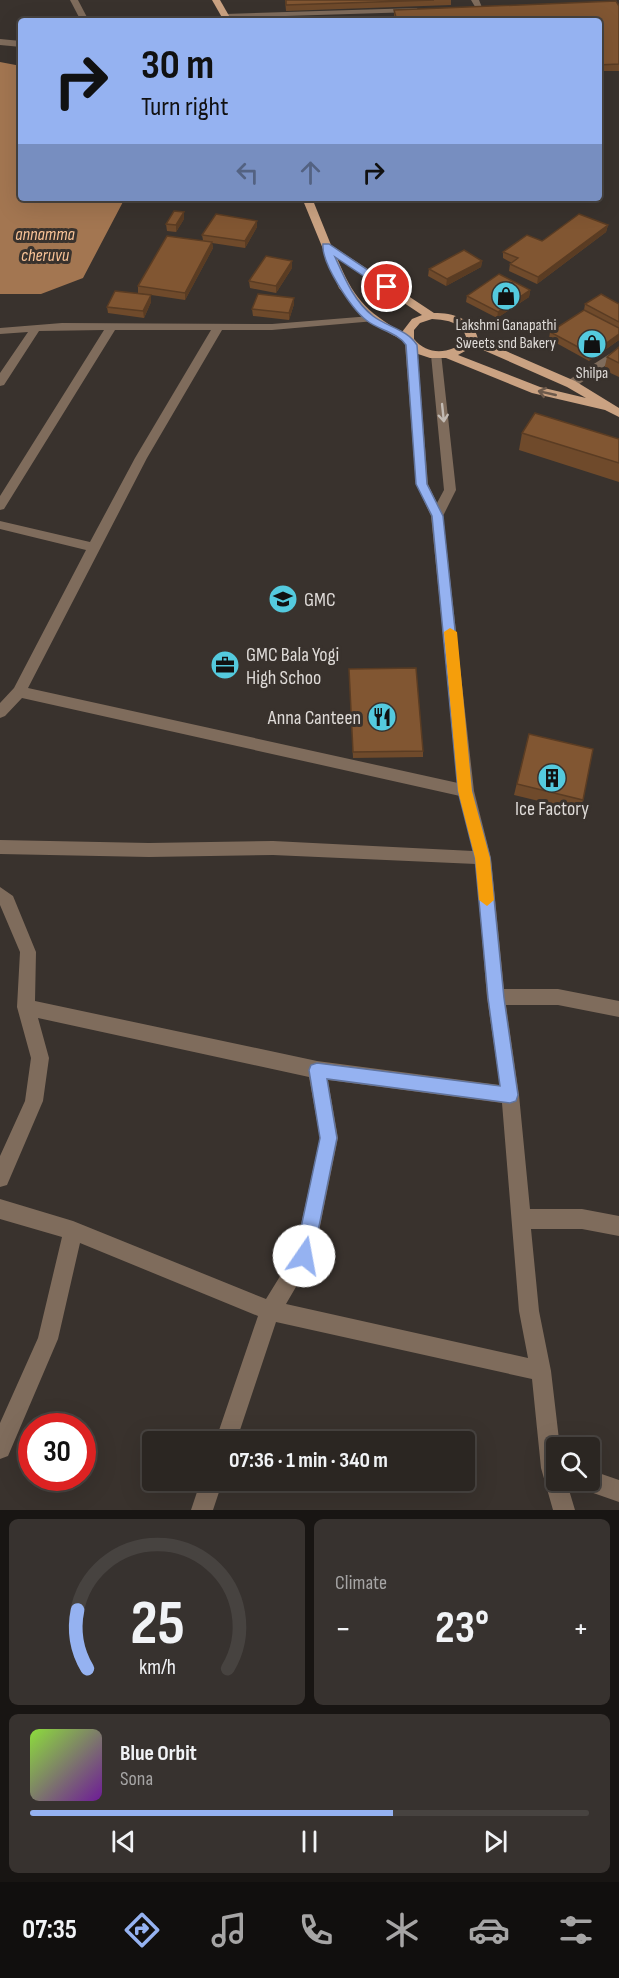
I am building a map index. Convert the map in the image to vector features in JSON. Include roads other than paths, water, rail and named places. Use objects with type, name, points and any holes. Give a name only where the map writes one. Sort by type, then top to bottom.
[{"type":"main road","points":[[216,0],[225,18]]},
{"type":"main road","points":[[309,201],[344,288],[371,319],[410,342],[418,350],[443,355],[536,390],[604,406]]},
{"type":"main road","points":[[326,246],[431,316]]},
{"type":"main road","points":[[410,342],[408,329],[416,321],[431,316],[448,316],[463,322],[472,331],[473,341]]},
{"type":"main road","points":[[443,355],[464,350],[473,341]]},
{"type":"main road","points":[[473,341],[571,384],[619,413]]},
{"type":"street","points":[[74,0],[83,18]]},
{"type":"street","points":[[468,8],[477,4],[491,7]]},
{"type":"street","points":[[248,18],[422,10]]},
{"type":"street","points":[[0,42],[18,44]]},
{"type":"street","points":[[0,331],[36,328],[272,327],[371,319]]},
{"type":"street","points":[[0,506],[111,327]]},
{"type":"street","points":[[0,711],[20,692],[141,458],[218,327]]},
{"type":"street","points":[[0,382],[36,328]]},
{"type":"street","points":[[410,342],[422,484],[437,516],[465,791],[483,858],[496,998],[510,1095],[529,1311],[541,1371],[550,1437]]},
{"type":"street","points":[[571,384],[619,351]]},
{"type":"street","points":[[437,516],[450,490],[443,355]]},
{"type":"street","points":[[0,525],[95,548]]},
{"type":"street","points":[[20,692],[465,791]]},
{"type":"street","points":[[0,847],[149,850],[273,848],[483,858]]},
{"type":"street","points":[[0,894],[7,901],[28,952],[26,1007],[40,1058],[34,1101],[0,1178]]},
{"type":"street","points":[[496,998],[520,994],[594,1002],[619,1009]]},
{"type":"street","points":[[26,1007],[317,1070],[510,1095]]},
{"type":"street","points":[[229,1431],[270,1311],[304,1256],[328,1138],[317,1070]]},
{"type":"street","points":[[0,1209],[73,1232],[270,1311],[541,1371]]},
{"type":"street","points":[[520,1219],[582,1219],[619,1226]]},
{"type":"street","points":[[0,1448],[48,1339],[73,1232]]},
{"type":"street","points":[[600,1484],[619,1491]]},
{"type":"street","points":[[202,1510],[208,1491]]},
{"type":"street","points":[[559,1491],[564,1510]]},
{"type":"water","name":"annamma cheruvu","points":[[0,62],[18,65],[18,201],[123,201],[83,278],[41,294],[0,294]]},
{"type":"place","name":"Lakshmi Ganapathi Sweets snd Bakery","points":[[506,296]]},
{"type":"place","name":"Shilpa","points":[[592,344]]},
{"type":"place","name":"GMC","points":[[283,599]]},
{"type":"place","name":"GMC Bala Yogi High Schoo","points":[[225,665]]},
{"type":"place","name":"Anna Canteen","points":[[382,717]]},
{"type":"place","name":"Ice Factory","points":[[552,778]]}]
